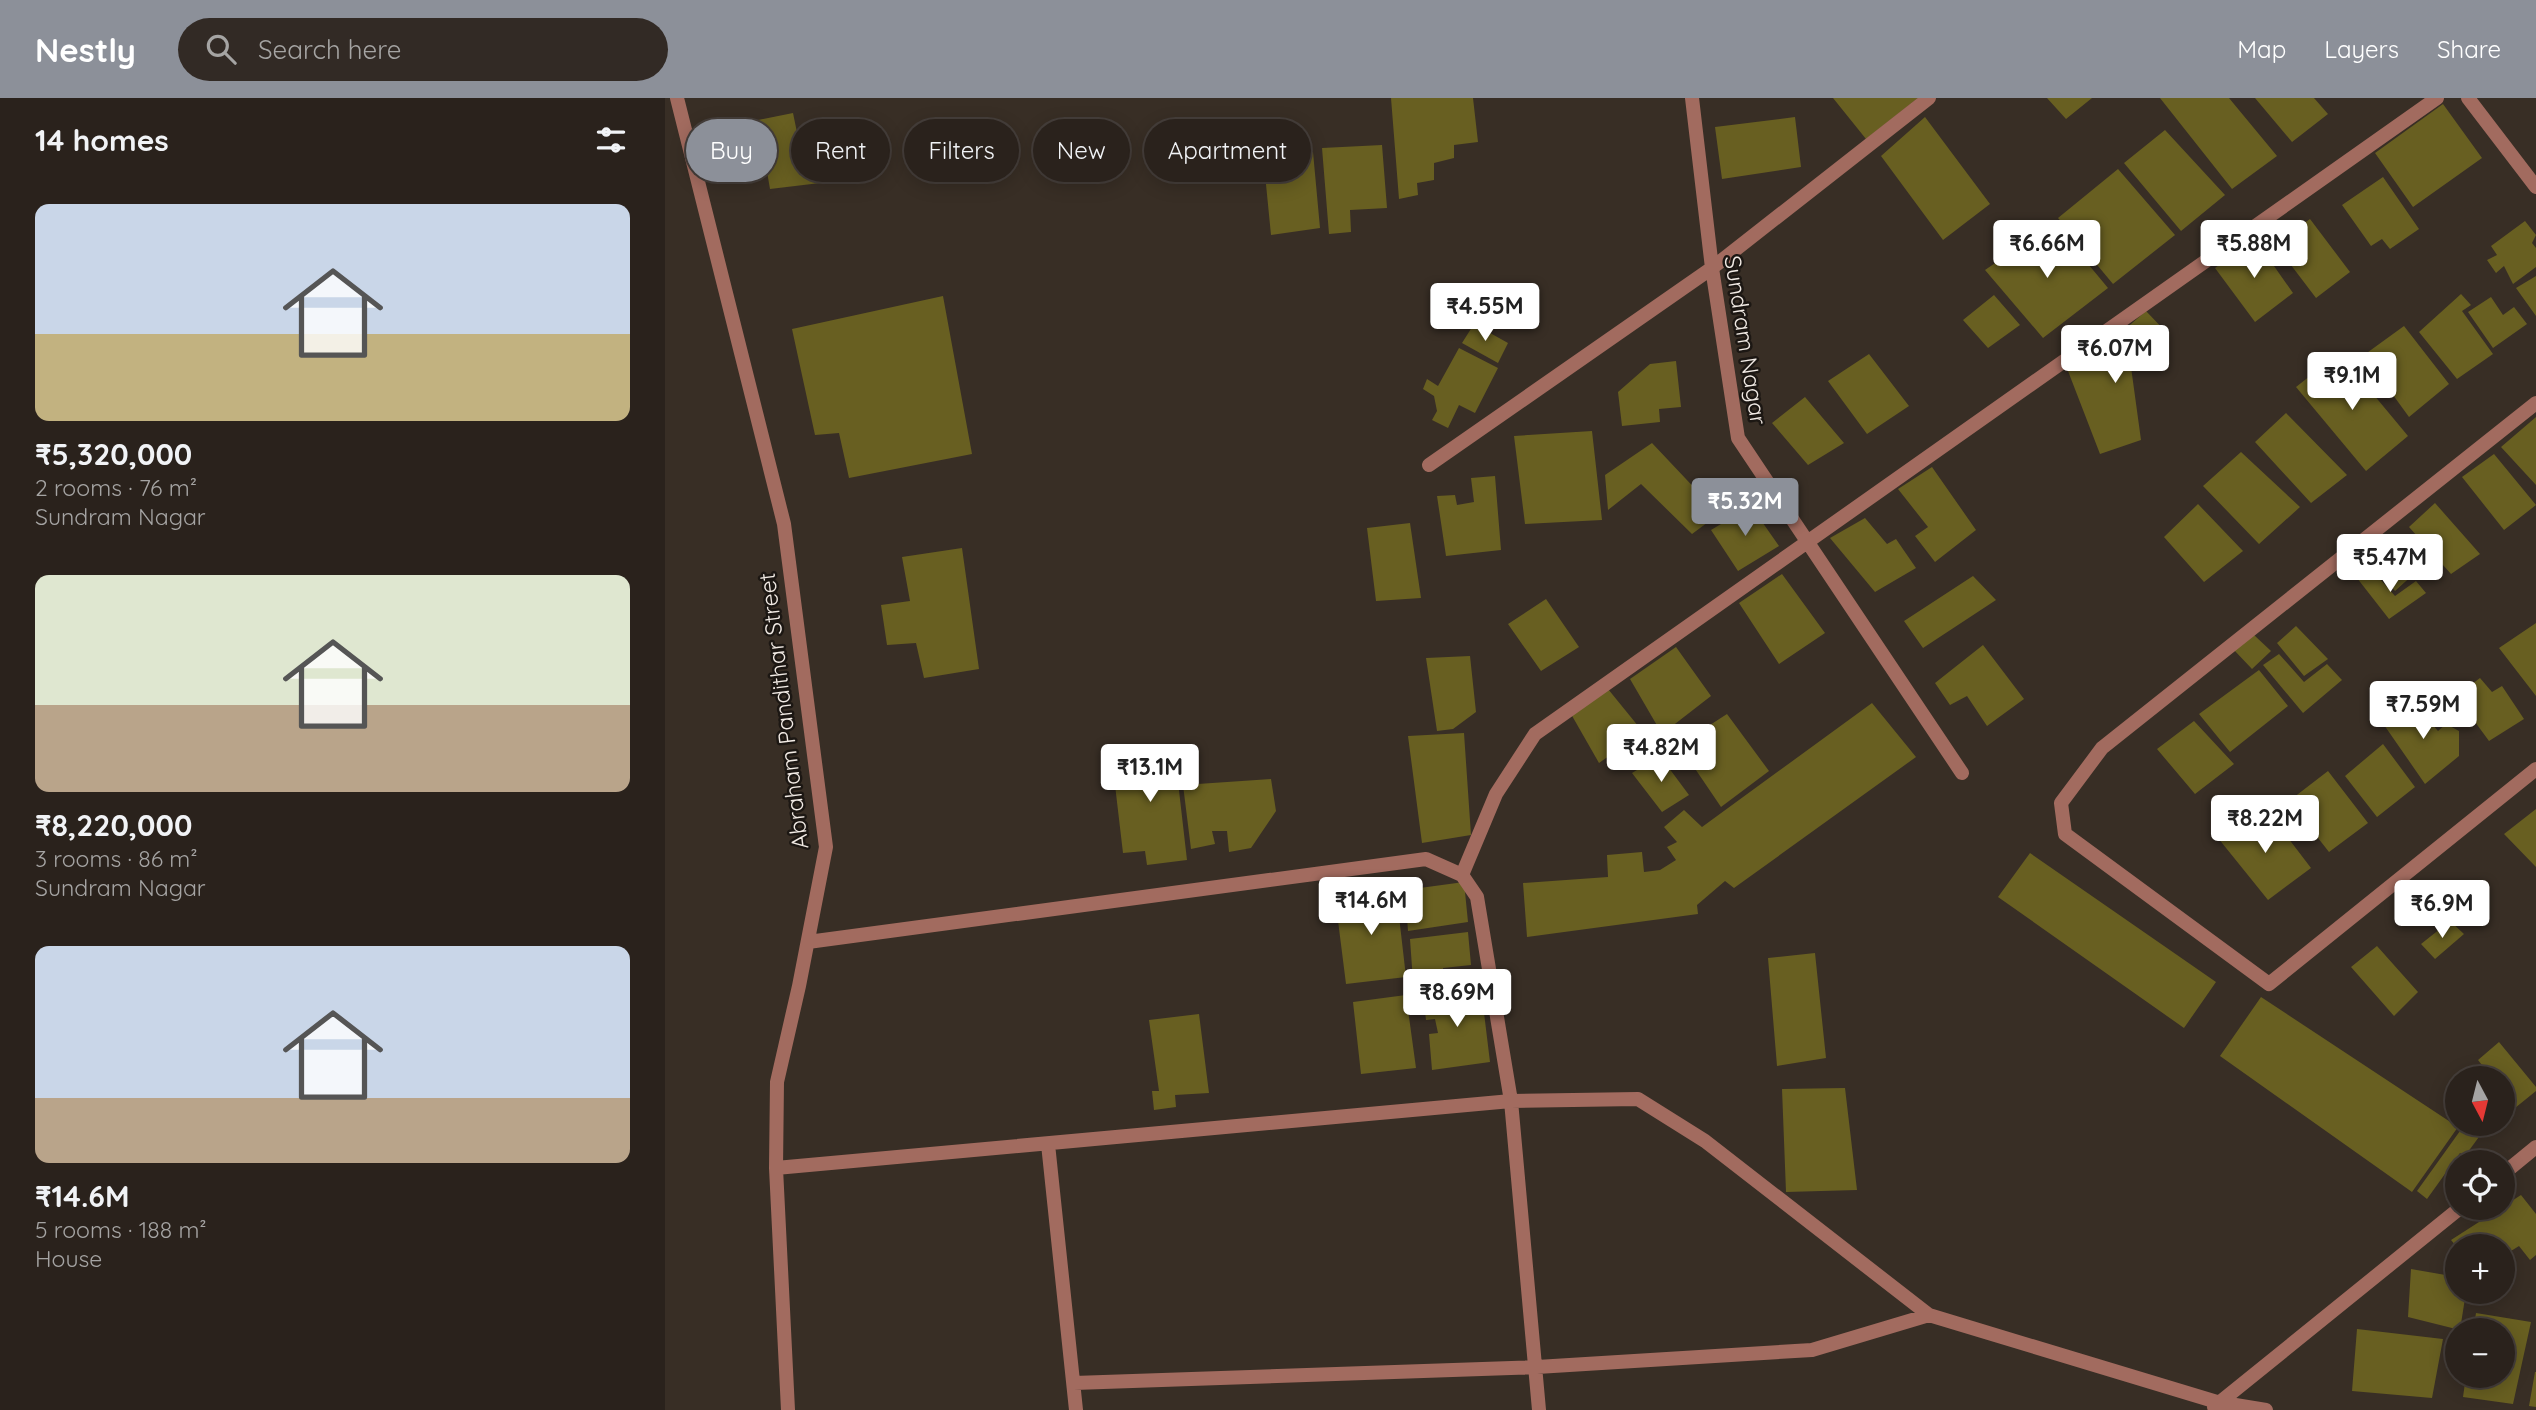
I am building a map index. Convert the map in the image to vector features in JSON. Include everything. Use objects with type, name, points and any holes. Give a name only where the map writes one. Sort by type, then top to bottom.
[{"type":"street","name":"Abraham Pandithar Street","points":[[677,98],[784,524],[825,847],[808,942],[777,1082],[776,1168],[788,1410]]},
{"type":"street","name":"Sundram Nagar","points":[[1692,98],[1711,268],[1738,438],[1962,773]]},
{"type":"street","points":[[1429,465],[1711,268],[1929,98]]},
{"type":"street","points":[[1462,874],[1496,794],[1535,734],[2437,98]]},
{"type":"street","points":[[2468,98],[2536,187]]},
{"type":"street","points":[[2536,403],[2102,748],[2061,803],[2065,834],[2269,984],[2536,769]]},
{"type":"street","points":[[808,942],[1426,859],[1462,874],[1476,897],[1511,1101],[1539,1410]]},
{"type":"street","points":[[776,1168],[1511,1101],[1638,1099],[1705,1140],[1929,1315],[2215,1406],[2266,1410]]},
{"type":"street","points":[[1048,1144],[1076,1410]]},
{"type":"street","points":[[2515,1164],[2536,1147]]},
{"type":"street","points":[[2215,1406],[2445,1220]]},
{"type":"street","points":[[1074,1383],[1537,1367],[1812,1350],[1929,1315]]},
{"type":"building","points":[[1391,98],[1473,98],[1478,142],[1454,145],[1454,158],[1434,163],[1434,180],[1417,183],[1418,195],[1399,199]]},
{"type":"building","points":[[1833,98],[1918,98],[1866,139]]},
{"type":"building","points":[[2047,98],[2092,98],[2066,119]]},
{"type":"building","points":[[2160,98],[2229,98],[2277,156],[2232,189]]},
{"type":"building","points":[[2255,98],[2314,98],[2328,114],[2292,142]]},
{"type":"building","points":[[2443,104],[2482,158],[2413,207],[2375,153]]},
{"type":"building","points":[[793,113],[791,182],[829,182],[770,189],[769,182],[777,182],[777,119],[763,119]]},
{"type":"building","points":[[1795,117],[1801,167],[1722,179],[1715,127]]},
{"type":"building","points":[[1925,117],[1990,204],[1943,240],[1881,156]]},
{"type":"building","points":[[2165,130],[2225,195],[2181,231],[2124,163]]},
{"type":"building","points":[[1382,145],[1387,208],[1350,210],[1351,232],[1329,234],[1322,148]]},
{"type":"building","points":[[1311,152],[1320,228],[1271,235],[1266,182],[1311,182]]},
{"type":"building","points":[[2118,169],[2175,235],[2113,284],[2058,218]]},
{"type":"building","points":[[2383,177],[2419,229],[2390,249],[2382,239],[2371,246],[2342,205]]},
{"type":"building","points":[[2310,219],[2350,272],[2316,298],[2275,244]]},
{"type":"building","points":[[2525,221],[2536,235],[2532,243],[2536,248],[2536,267],[2513,284],[2504,266],[2496,273],[2487,260],[2497,255],[2491,246]]},
{"type":"building","points":[[2054,223],[2108,288],[2043,338],[1985,270]]},
{"type":"building","points":[[2255,239],[2293,293],[2255,322],[2215,268]]},
{"type":"building","points":[[2536,276],[2536,316],[2516,288]]},
{"type":"building","points":[[2461,294],[2471,305],[2462,311],[2493,354],[2457,379],[2419,332]]},
{"type":"building","points":[[1994,295],[2020,325],[1988,348],[1963,320]]},
{"type":"building","points":[[943,296],[972,454],[849,478],[839,433],[815,435],[792,329]]},
{"type":"building","points":[[2491,297],[2503,315],[2514,307],[2527,324],[2493,348],[2468,312]]},
{"type":"building","points":[[2146,311],[2167,333],[2131,367],[2141,440],[2100,454],[2068,371],[2101,350]]},
{"type":"building","points":[[1474,324],[1508,343],[1498,363],[1462,343]]},
{"type":"building","points":[[2404,326],[2449,384],[2409,417],[2364,355]]},
{"type":"building","points":[[1459,348],[1498,368],[1475,413],[1459,405],[1448,428],[1432,420],[1437,411],[1434,396],[1423,389],[1427,379],[1438,386]]},
{"type":"building","points":[[2339,353],[2408,436],[2366,471],[2296,387]]},
{"type":"building","points":[[1869,354],[1909,406],[1867,434],[1828,381]]},
{"type":"building","points":[[1676,361],[1681,407],[1659,409],[1660,422],[1622,426],[1618,392],[1650,364]]},
{"type":"building","points":[[1805,397],[1844,443],[1808,465],[1772,423]]},
{"type":"building","points":[[2286,413],[2347,475],[2311,503],[2255,442]]},
{"type":"building","points":[[2536,417],[2536,485],[2501,447]]},
{"type":"building","points":[[1592,431],[1602,520],[1525,524],[1514,436]]},
{"type":"building","points":[[1652,443],[1719,514],[1692,534],[1641,484],[1608,510],[1605,475]]},
{"type":"building","points":[[2241,452],[2300,507],[2259,544],[2203,486]]},
{"type":"building","points":[[2494,454],[2536,505],[2504,530],[2462,477]]},
{"type":"building","points":[[1932,467],[1976,530],[1935,562],[1915,536],[1928,527],[1898,489]]},
{"type":"building","points":[[1495,476],[1501,550],[1446,556],[1437,496],[1455,495],[1457,505],[1474,502],[1471,478]]},
{"type":"building","points":[[2435,503],[2480,554],[2451,574],[2409,527]]},
{"type":"building","points":[[2198,504],[2243,551],[2204,582],[2164,537]]},
{"type":"building","points":[[1751,506],[1779,546],[1738,571],[1711,530]]},
{"type":"building","points":[[1865,518],[1887,544],[1896,539],[1916,568],[1875,592],[1830,538]]},
{"type":"building","points":[[1410,523],[1421,598],[1376,601],[1367,528]]},
{"type":"building","points":[[2389,540],[2416,572],[2395,591],[2367,558]]},
{"type":"building","points":[[962,548],[979,669],[924,678],[916,643],[887,645],[881,605],[910,601],[902,557]]},
{"type":"building","points":[[2370,568],[2395,596],[2416,581],[2426,593],[2389,619],[2357,578]]},
{"type":"building","points":[[1782,574],[1825,633],[1779,664],[1739,603]]},
{"type":"building","points":[[1973,576],[1996,600],[1923,648],[1904,621]]},
{"type":"building","points":[[1546,599],[1579,647],[1541,671],[1508,624]]},
{"type":"building","points":[[2536,623],[2536,696],[2499,648]]},
{"type":"building","points":[[2296,626],[2328,659],[2304,676],[2277,643]]},
{"type":"building","points":[[2254,635],[2271,651],[2252,669],[2234,650]]},
{"type":"building","points":[[1983,645],[2024,699],[1987,726],[1967,696],[1950,705],[1935,683]]},
{"type":"building","points":[[1676,647],[1711,696],[1662,734],[1630,679]]},
{"type":"building","points":[[2279,654],[2304,682],[2327,664],[2342,680],[2303,713],[2263,665]]},
{"type":"building","points":[[1470,656],[1476,712],[1453,729],[1437,731],[1426,658]]},
{"type":"building","points":[[2259,670],[2288,706],[2230,752],[2199,714]]},
{"type":"building","points":[[2480,678],[2492,692],[2502,686],[2524,719],[2489,741],[2456,696]]},
{"type":"building","points":[[1608,689],[1643,732],[1599,763],[1571,714]]},
{"type":"building","points":[[2412,701],[2438,731],[2446,724],[2459,731],[2459,756],[2425,784],[2382,722]]},
{"type":"building","points":[[1872,703],[1916,757],[1734,888],[1725,881],[1697,905],[1698,914],[1527,937],[1523,883],[1608,877],[1607,855],[1642,852],[1644,872],[1660,870],[1676,860],[1667,847],[1677,842],[1664,827],[1684,810],[1702,827]]},
{"type":"building","points":[[1727,714],[1769,771],[1721,807],[1679,745]]},
{"type":"building","points":[[2194,721],[2234,764],[2195,794],[2157,749]]},
{"type":"building","points":[[1464,733],[1471,835],[1422,843],[1408,736]]},
{"type":"building","points":[[2383,744],[2415,787],[2377,817],[2345,776]]},
{"type":"building","points":[[1174,747],[1187,860],[1147,865],[1145,851],[1123,853],[1111,751]]},
{"type":"building","points":[[1660,756],[1689,795],[1662,812],[1632,773]]},
{"type":"building","points":[[2328,771],[2368,823],[2329,852],[2289,801]]},
{"type":"building","points":[[1271,779],[1276,811],[1251,848],[1229,852],[1227,831],[1212,831],[1215,844],[1191,849],[1183,785]]},
{"type":"building","points":[[2536,809],[2536,867],[2504,834]]},
{"type":"building","points":[[2246,813],[2262,831],[2275,821],[2311,868],[2268,900],[2218,838]]},
{"type":"building","points":[[2030,853],[2216,982],[2184,1028],[1998,897]]},
{"type":"building","points":[[1464,882],[1468,922],[1408,931],[1405,890]]},
{"type":"building","points":[[1396,890],[1406,977],[1346,984],[1335,897]]},
{"type":"building","points":[[2450,921],[2464,934],[2435,959],[2421,944]]},
{"type":"building","points":[[1468,932],[1471,965],[1443,968],[1443,977],[1413,981],[1410,939]]},
{"type":"building","points":[[2377,946],[2418,992],[2394,1016],[2351,967]]},
{"type":"building","points":[[1815,953],[1826,1058],[1777,1066],[1768,958]]},
{"type":"building","points":[[1481,988],[1490,1062],[1432,1070],[1429,1034],[1438,1033],[1435,1019],[1426,1020],[1423,994]]},
{"type":"building","points":[[1406,995],[1416,1068],[1361,1074],[1353,1002]]},
{"type":"building","points":[[2261,997],[2445,1118],[2445,1136],[2452,1136],[2412,1192],[2220,1056]]},
{"type":"building","points":[[1199,1014],[1209,1093],[1175,1095],[1176,1107],[1154,1110],[1152,1091],[1159,1091],[1149,1020]]},
{"type":"building","points":[[2499,1042],[2536,1087],[2536,1091],[2515,1108],[2515,1066],[2483,1066],[2478,1060]]},
{"type":"building","points":[[1845,1088],[1857,1190],[1786,1192],[1782,1089]]},
{"type":"building","points":[[2456,1136],[2480,1136],[2469,1150],[2446,1150]]},
{"type":"building","points":[[2445,1152],[2445,1174],[2427,1199],[2417,1191]]},
{"type":"building","points":[[2521,1195],[2536,1214],[2536,1255],[2530,1260],[2519,1246],[2515,1248],[2515,1234],[2460,1234],[2482,1220],[2515,1220],[2515,1199]]},
{"type":"building","points":[[2411,1269],[2445,1275],[2445,1304],[2464,1304],[2462,1318],[2445,1318],[2445,1326],[2408,1317]]},
{"type":"building","points":[[2476,1313],[2507,1318],[2475,1318]]},
{"type":"building","points":[[2515,1319],[2531,1322],[2513,1404],[2463,1397],[2464,1388],[2515,1388]]},
{"type":"building","points":[[2357,1329],[2443,1339],[2432,1398],[2352,1391]]},
{"type":"building","points":[[2536,1372],[2536,1407],[2529,1406]]}]
